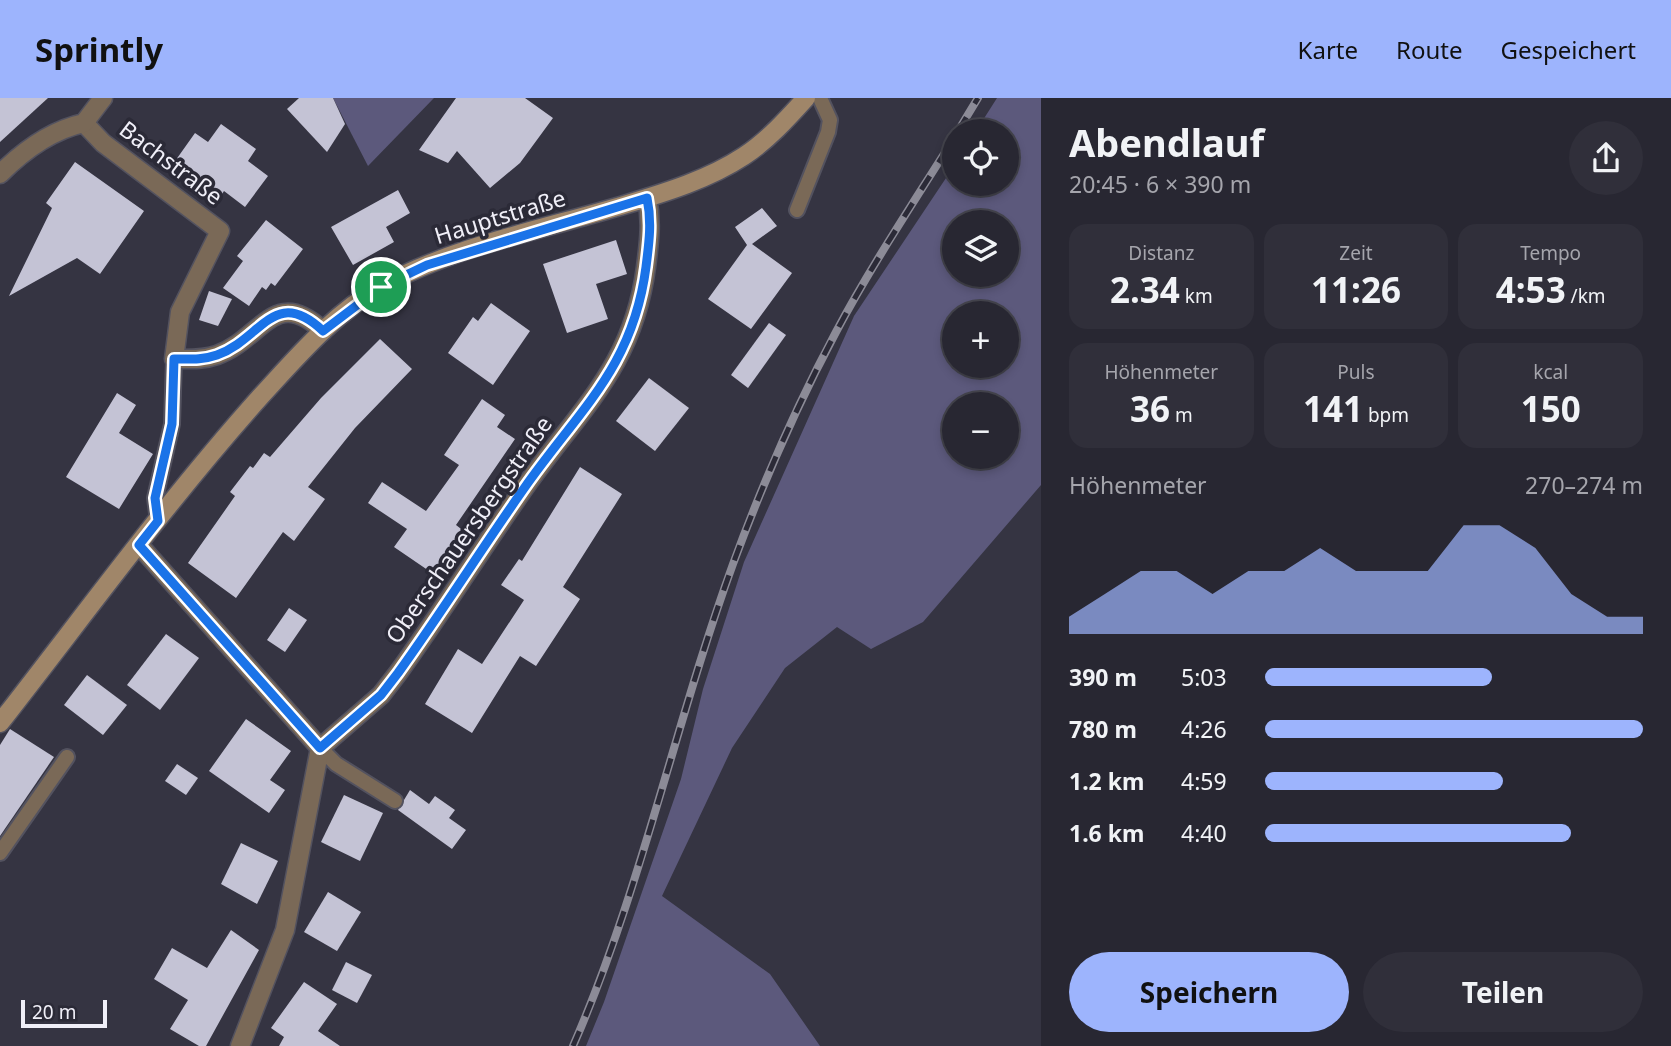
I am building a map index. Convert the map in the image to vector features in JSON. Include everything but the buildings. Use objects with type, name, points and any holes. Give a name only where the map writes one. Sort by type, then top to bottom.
[{"type":"main road","name":"Hauptstraße","points":[[0,723],[215,449],[323,331],[381,287],[427,265],[647,198],[701,178],[745,156],[766,139],[806,98]]},
{"type":"street","name":"Bachstraße","points":[[0,174],[45,139],[65,127],[84,123],[103,98]]},
{"type":"street","name":"Bachstraße","points":[[84,123],[103,143],[220,231],[180,312],[174,359]]},
{"type":"street","name":"Oberschauersbergstraße","points":[[320,748],[381,695],[525,488],[615,368],[630,337],[642,302],[650,235],[647,198]]},
{"type":"street","points":[[174,359],[197,359],[218,354],[265,322],[293,311],[306,315],[323,331]]},
{"type":"street","points":[[139,545],[320,748],[285,930],[240,1046]]},
{"type":"lane","points":[[796,210],[828,132],[830,120],[820,98]]},
{"type":"lane","points":[[158,521],[155,498],[172,424],[174,359]]},
{"type":"lane","points":[[320,748],[336,764],[395,801]]},
{"type":"lane","points":[[0,853],[67,757]]},
{"type":"shaded area","points":[[333,98],[434,98],[368,166]]},
{"type":"shaded area","points":[[997,98],[1041,98],[1041,485],[923,622],[871,649],[837,627],[785,668],[732,748],[662,896],[770,974],[820,1046],[586,1046],[604,1002],[681,779],[703,689],[744,562],[854,316],[942,184],[942,196],[1019,196],[1019,119],[984,119]]},
{"type":"railway","points":[[965,119],[978,98]]},
{"type":"railway","points":[[573,1046],[619,928],[712,624],[768,476],[793,418],[849,307],[942,157]]},
{"type":"route","points":[[647,198],[651,217],[642,302],[630,337],[615,368],[525,488],[457,590],[381,695],[320,748],[139,545],[158,521],[155,498],[172,424],[174,359],[197,359],[218,354],[236,345],[265,322],[293,311],[306,315],[323,331],[381,287],[427,265],[647,198]]}]
